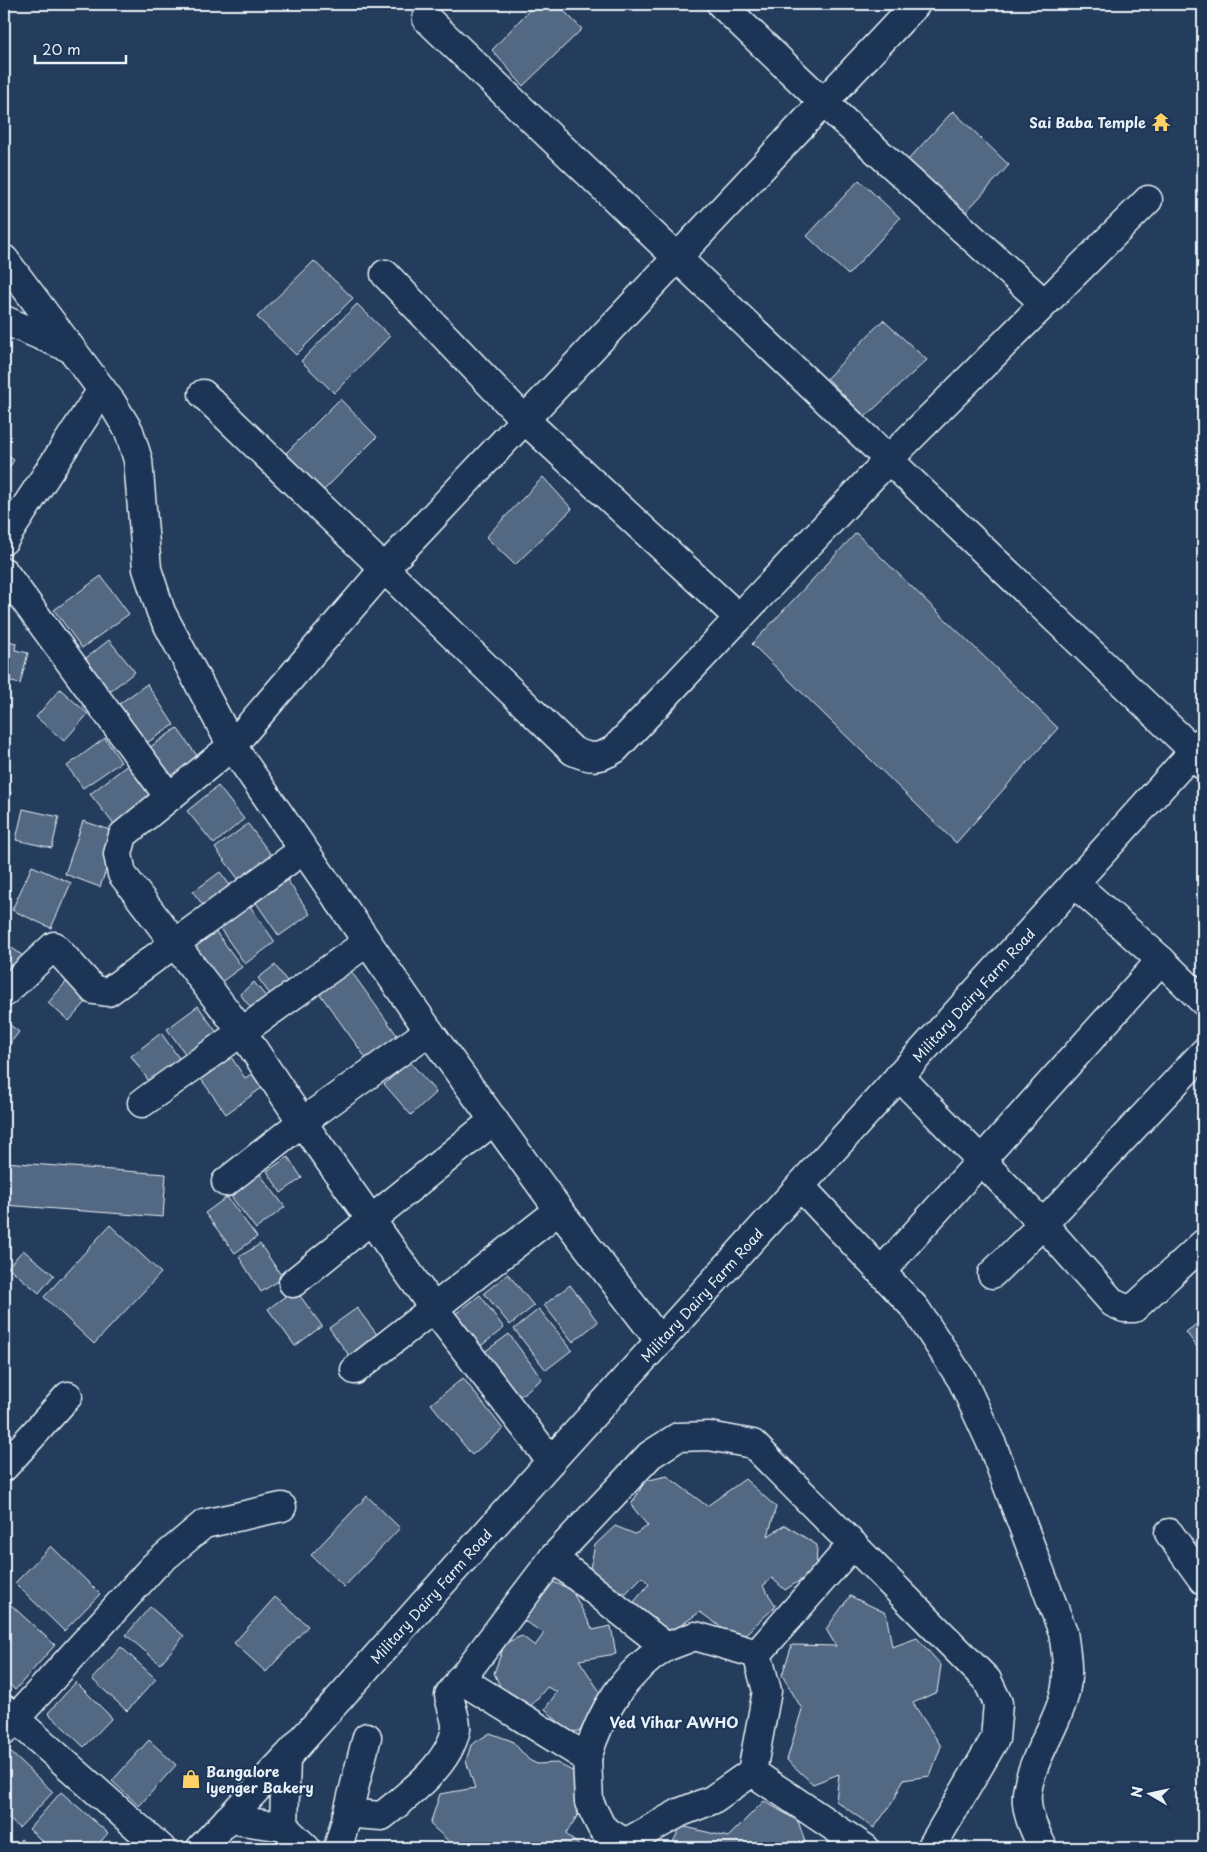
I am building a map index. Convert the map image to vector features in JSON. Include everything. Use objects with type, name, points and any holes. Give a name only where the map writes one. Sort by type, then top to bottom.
[{"type":"street","points":[[721,4],[823,102],[1044,303]]},
{"type":"street","points":[[551,1461],[434,1309],[302,1122],[242,1032],[122,874],[118,854],[123,835],[232,746],[384,569],[916,4]]},
{"type":"street","points":[[428,19],[889,459],[1200,752]]},
{"type":"street","points":[[202,394],[573,752],[588,758],[602,757],[615,749],[889,459],[1148,200]]},
{"type":"street","points":[[4,259],[102,390],[129,431],[138,460],[147,568],[161,612],[232,746],[366,943],[429,1031],[559,1210],[660,1341]]},
{"type":"street","points":[[384,274],[524,419],[739,618]]},
{"type":"street","points":[[4,320],[70,348]]},
{"type":"street","points":[[4,540],[102,390]]},
{"type":"street","points":[[5,580],[169,798]]},
{"type":"street","name":"Military Dairy Farm Road","points":[[201,1848],[286,1758],[551,1461],[801,1187],[1074,883],[1200,752]]},
{"type":"street","points":[[4,993],[54,946],[94,990],[108,992],[302,850]]},
{"type":"street","points":[[1074,883],[1161,960],[1203,1001]]},
{"type":"street","points":[[142,1103],[366,943]]},
{"type":"street","points":[[881,1272],[982,1162],[1161,960]]},
{"type":"street","points":[[226,1182],[302,1122],[429,1031]]},
{"type":"street","points":[[992,1274],[1043,1224],[1203,1053]]},
{"type":"street","points":[[899,1076],[1043,1224],[1113,1303],[1124,1308],[1134,1308],[1203,1244]]},
{"type":"street","points":[[293,1283],[494,1120]]},
{"type":"street","points":[[801,1187],[915,1308],[962,1380],[993,1448],[1063,1632],[1068,1664],[1064,1696],[1034,1769],[1027,1794],[1029,1816],[1043,1848]]},
{"type":"street","points":[[355,1370],[559,1210]]},
{"type":"street","points":[[4,1466],[68,1396]]},
{"type":"street","points":[[348,1816],[356,1814],[382,1816],[409,1794],[433,1769],[448,1750],[456,1727],[449,1695],[460,1679],[553,1558],[650,1455],[678,1437],[709,1436],[753,1444],[987,1680],[998,1703],[996,1739],[931,1848]]},
{"type":"street","points":[[161,1848],[7,1720],[154,1566],[204,1524],[282,1507]]},
{"type":"street","points":[[1169,1533],[1203,1580]]},
{"type":"street","points":[[757,1654],[853,1544]]},
{"type":"street","points":[[553,1558],[666,1647]]},
{"type":"street","points":[[695,1636],[757,1654],[767,1691],[752,1772],[712,1800],[681,1812],[624,1846],[602,1828],[589,1802],[588,1758],[596,1728],[611,1701],[645,1660],[666,1647],[695,1636]]},
{"type":"street","points":[[460,1679],[588,1758]]},
{"type":"street","points":[[338,1848],[348,1816],[367,1737]]},
{"type":"street","points":[[284,1827],[286,1758]]},
{"type":"street","points":[[752,1772],[865,1848]]},
{"type":"street","points":[[228,1819],[284,1827],[306,1848]]},
{"type":"building","points":[[535,4],[557,4],[582,29],[523,86],[492,50]]},
{"type":"building","points":[[953,111],[1009,165],[964,214],[907,161]]},
{"type":"building","points":[[859,180],[900,218],[848,275],[807,236]]},
{"type":"building","points":[[314,261],[353,298],[296,355],[257,317]]},
{"type":"building","points":[[357,304],[390,336],[334,393],[301,361]]},
{"type":"building","points":[[883,320],[927,360],[865,417],[827,378]]},
{"type":"building","points":[[340,399],[377,437],[323,491],[286,453]]},
{"type":"building","points":[[4,453],[14,460],[4,476]]},
{"type":"building","points":[[543,477],[572,509],[515,565],[486,537]]},
{"type":"building","points":[[856,533],[1058,728],[956,843],[752,644]]},
{"type":"building","points":[[101,576],[129,614],[82,648],[54,610]]},
{"type":"building","points":[[4,640],[16,643],[15,650],[28,653],[20,684],[4,680]]},
{"type":"building","points":[[109,640],[135,672],[106,694],[81,662]]},
{"type":"building","points":[[147,684],[174,725],[142,746],[116,706]]},
{"type":"building","points":[[60,689],[88,714],[64,741],[36,717]]},
{"type":"building","points":[[177,728],[203,764],[171,786],[146,750]]},
{"type":"building","points":[[105,738],[121,762],[83,788],[67,766]]},
{"type":"building","points":[[129,764],[157,801],[119,831],[90,794]]},
{"type":"building","points":[[218,786],[244,819],[214,844],[187,811]]},
{"type":"building","points":[[4,789],[11,792],[4,812]]},
{"type":"building","points":[[23,809],[59,817],[52,848],[16,840]]},
{"type":"building","points":[[83,821],[119,833],[100,887],[65,874]]},
{"type":"building","points":[[248,824],[275,860],[242,884],[215,848]]},
{"type":"building","points":[[32,866],[71,883],[51,928],[12,910]]},
{"type":"building","points":[[220,872],[233,889],[205,908],[193,892]]},
{"type":"building","points":[[284,875],[310,914],[279,936],[252,897]]},
{"type":"building","points":[[249,905],[275,942],[245,964],[219,927]]},
{"type":"building","points":[[213,928],[242,967],[217,985],[189,946]]},
{"type":"building","points":[[4,942],[27,959],[11,979],[4,974]]},
{"type":"building","points":[[275,965],[292,988],[275,1001],[258,978]]},
{"type":"building","points":[[348,967],[402,1042],[371,1065],[317,990]]},
{"type":"building","points":[[66,982],[87,1001],[69,1021],[48,1003]]},
{"type":"building","points":[[254,982],[272,1004],[257,1016],[240,994]]},
{"type":"building","points":[[198,1006],[220,1037],[190,1060],[167,1029]]},
{"type":"building","points":[[4,1020],[19,1032],[4,1051]]},
{"type":"building","points":[[161,1033],[184,1065],[153,1087],[131,1056]]},
{"type":"building","points":[[231,1057],[245,1078],[253,1073],[263,1087],[226,1114],[201,1079]]},
{"type":"building","points":[[410,1062],[436,1092],[411,1115],[384,1084]]},
{"type":"building","points":[[288,1157],[302,1178],[281,1193],[267,1171]]},
{"type":"building","points":[[4,1162],[166,1174],[163,1217],[4,1205]]},
{"type":"building","points":[[259,1173],[285,1207],[256,1229],[230,1195]]},
{"type":"building","points":[[227,1197],[257,1237],[235,1253],[205,1213]]},
{"type":"building","points":[[110,1225],[161,1273],[94,1344],[44,1297]]},
{"type":"building","points":[[260,1244],[283,1278],[261,1292],[239,1257]]},
{"type":"building","points":[[23,1250],[54,1275],[39,1293],[8,1267]]},
{"type":"building","points":[[508,1274],[534,1306],[510,1325],[484,1293]]},
{"type":"building","points":[[570,1285],[598,1322],[573,1342],[544,1305]]},
{"type":"building","points":[[295,1289],[322,1326],[295,1346],[268,1309]]},
{"type":"building","points":[[480,1295],[504,1328],[478,1348],[454,1315]]},
{"type":"building","points":[[357,1308],[382,1341],[354,1362],[329,1328]]},
{"type":"building","points":[[539,1309],[572,1350],[546,1370],[514,1329]]},
{"type":"building","points":[[1203,1319],[1203,1355],[1186,1332]]},
{"type":"building","points":[[509,1334],[542,1379],[516,1399],[483,1353]]},
{"type":"building","points":[[463,1378],[503,1429],[472,1455],[431,1404]]},
{"type":"building","points":[[1203,1443],[1203,1461],[1195,1450]]},
{"type":"building","points":[[667,1476],[707,1506],[745,1479],[776,1507],[768,1536],[785,1525],[817,1545],[816,1570],[785,1590],[772,1578],[763,1586],[776,1606],[739,1640],[700,1612],[668,1634],[641,1626],[634,1602],[649,1584],[642,1577],[626,1593],[611,1592],[590,1568],[595,1545],[615,1526],[635,1534],[648,1526],[631,1505],[645,1481]]},
{"type":"building","points":[[367,1496],[400,1528],[344,1587],[311,1555]]},
{"type":"building","points":[[51,1546],[100,1594],[64,1631],[15,1583]]},
{"type":"building","points":[[550,1581],[571,1589],[593,1630],[611,1626],[616,1654],[579,1660],[600,1692],[580,1731],[569,1732],[545,1709],[557,1692],[547,1687],[530,1707],[504,1695],[494,1673],[505,1643],[522,1636],[535,1646],[544,1633],[524,1621],[532,1594]]},
{"type":"building","points":[[850,1596],[886,1613],[892,1647],[917,1638],[941,1665],[937,1692],[913,1703],[941,1746],[930,1776],[903,1780],[894,1800],[874,1828],[836,1801],[839,1774],[813,1784],[787,1760],[802,1709],[782,1675],[792,1645],[836,1646],[826,1629]]},
{"type":"building","points":[[275,1597],[308,1626],[266,1672],[234,1643]]},
{"type":"building","points":[[11,1605],[55,1645],[15,1690],[4,1679],[4,1613]]},
{"type":"building","points":[[150,1607],[184,1636],[160,1664],[126,1635]]},
{"type":"building","points":[[121,1647],[156,1679],[127,1711],[92,1679]]},
{"type":"building","points":[[76,1682],[112,1718],[84,1747],[48,1713]]},
{"type":"building","points":[[490,1733],[512,1741],[529,1760],[537,1764],[557,1763],[576,1773],[582,1808],[566,1834],[582,1848],[456,1848],[430,1824],[440,1794],[475,1788],[466,1761],[471,1745]]},
{"type":"building","points":[[149,1740],[176,1765],[139,1806],[112,1781]]},
{"type":"building","points":[[6,1748],[53,1792],[19,1828],[4,1814],[4,1750]]},
{"type":"building","points":[[61,1792],[108,1833],[95,1848],[50,1848],[29,1829]]},
{"type":"building","points":[[764,1801],[798,1821],[807,1848],[670,1848],[681,1826],[728,1837]]},
{"type":"building","points":[[21,1839],[31,1848],[13,1848]]},
{"type":"place","name":"Sai Baba Temple","points":[[1161,122]]},
{"type":"place","name":"Bangalore Iyenger Bakery","points":[[191,1779]]},
{"type":"district","name":"Ved Vihar AWHO","points":[[674,1721]]}]
